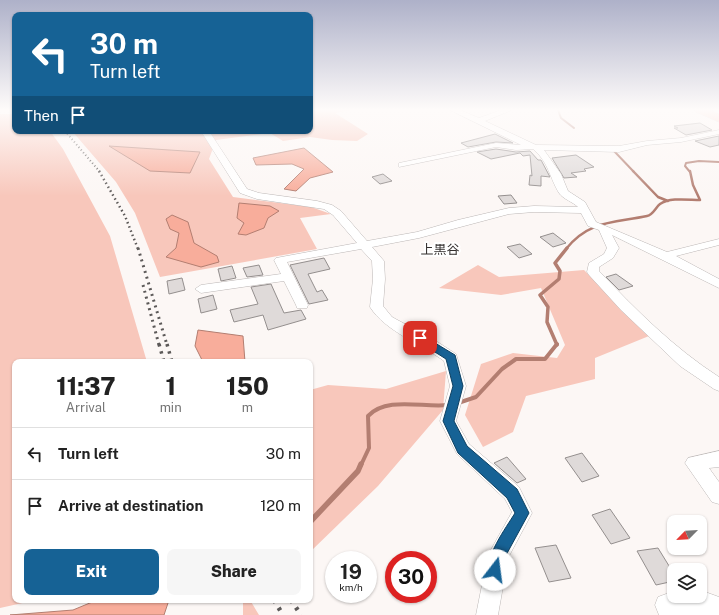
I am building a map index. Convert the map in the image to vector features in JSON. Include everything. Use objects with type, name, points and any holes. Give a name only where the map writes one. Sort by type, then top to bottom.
[{"type":"street","points":[[210,139],[243,191],[257,196],[328,207],[337,213],[366,245],[378,261],[379,279],[376,307],[387,320],[431,344],[451,358],[458,386],[448,421],[463,449],[512,493],[522,513],[498,555],[487,615]]},
{"type":"street","points":[[517,139],[542,152],[556,174],[564,193],[581,204],[592,224],[664,256],[719,284]]},
{"type":"street","points":[[402,165],[496,145],[516,148],[619,149],[647,143],[687,139]]},
{"type":"street","points":[[302,305],[280,260],[420,235],[462,222],[509,211],[534,209],[585,210]]},
{"type":"street","points":[[603,228],[613,248],[609,256],[594,265],[593,272],[626,307],[685,362],[719,385]]},
{"type":"street","points":[[664,256],[719,242]]},
{"type":"street","points":[[201,289],[288,277]]},
{"type":"street","points":[[719,459],[694,463],[719,496]]},
{"type":"street","points":[[670,615],[666,605],[708,604],[719,608]]},
{"type":"shaded area","points":[[0,139],[56,139],[63,149],[110,236],[146,359],[12,359],[12,603],[22,603],[0,608]]},
{"type":"shaded area","points":[[79,139],[226,139],[216,140],[209,159],[233,197],[311,207],[331,214],[300,218],[317,249],[160,277],[135,213],[116,182]]},
{"type":"shaded area","points":[[279,139],[299,139],[283,141]]},
{"type":"shaded area","points":[[322,139],[361,139],[357,141]]},
{"type":"shaded area","points":[[109,146],[200,152],[190,173],[150,171]]},
{"type":"shaded area","points":[[304,148],[333,172],[310,178],[296,191],[284,189],[304,169],[292,164],[256,165],[253,158]]},
{"type":"shaded area","points":[[239,203],[270,206],[279,211],[268,218],[264,228],[246,235],[238,234],[244,223],[237,218]]},
{"type":"shaded area","points":[[172,215],[188,222],[194,243],[217,256],[219,262],[201,267],[166,257],[176,248],[179,233],[170,229],[166,219]]},
{"type":"shaded area","points":[[478,265],[499,277],[584,270],[649,336],[595,358],[595,379],[526,396],[513,432],[483,447],[465,415],[481,364],[513,353],[557,358],[565,345],[541,288],[501,295],[439,288]]},
{"type":"shaded area","points":[[198,330],[243,336],[245,359],[202,359],[195,346]]},
{"type":"shaded area","points":[[446,371],[443,410],[378,486],[313,549],[313,389],[328,385],[386,389]]},
{"type":"shaded area","points":[[90,603],[168,603],[164,615],[10,615],[73,610]]},
{"type":"shaded area","points":[[243,603],[252,603],[259,615],[243,615]]},
{"type":"building","points":[[477,139],[504,139],[513,143],[496,142],[468,147],[461,143]]},
{"type":"building","points":[[706,139],[719,139],[719,145],[710,147],[695,141]]},
{"type":"building","points":[[496,149],[516,152],[530,151],[538,160],[541,160],[550,177],[541,176],[541,186],[529,185],[530,175],[532,176],[530,155],[523,156],[520,153],[491,159],[477,152]]},
{"type":"building","points":[[576,155],[594,167],[584,169],[586,171],[571,173],[577,177],[564,178],[552,158]]},
{"type":"building","points":[[383,174],[392,181],[380,184],[372,177]]},
{"type":"building","points":[[511,195],[517,203],[504,204],[498,196]]},
{"type":"building","points":[[553,233],[566,243],[553,247],[540,237]]},
{"type":"building","points":[[520,244],[532,254],[519,258],[507,247]]},
{"type":"building","points":[[324,258],[330,269],[308,274],[317,292],[322,290],[328,300],[309,304],[290,265]]},
{"type":"building","points":[[259,265],[263,275],[247,277],[243,268]]},
{"type":"building","points":[[232,266],[236,278],[221,281],[218,269]]},
{"type":"building","points":[[616,274],[633,286],[619,290],[606,277]]},
{"type":"building","points":[[182,278],[185,290],[169,294],[167,281]]},
{"type":"building","points":[[271,284],[284,313],[301,310],[306,319],[268,330],[263,315],[234,322],[230,310],[258,304],[251,287]]},
{"type":"building","points":[[213,295],[217,309],[201,313],[198,299]]},
{"type":"building","points":[[582,453],[599,476],[582,482],[565,458]]},
{"type":"building","points":[[507,457],[526,479],[517,483],[494,463]]},
{"type":"building","points":[[610,509],[630,538],[611,544],[592,515]]},
{"type":"building","points":[[556,545],[571,578],[549,582],[535,548]]},
{"type":"building","points":[[658,548],[667,563],[667,583],[656,585],[637,551]]},
{"type":"waterway","points":[[614,151],[634,172]]},
{"type":"waterway","points":[[690,172],[685,166],[686,163],[699,161],[719,162]]},
{"type":"waterway","points":[[633,171],[658,197],[667,201]]},
{"type":"waterway","points":[[667,201],[680,199],[700,200],[693,185],[690,171]]},
{"type":"waterway","points":[[567,248],[584,233],[593,228],[603,224],[649,215],[653,213],[660,204],[667,201]]},
{"type":"waterway","points":[[557,344],[547,322],[548,307],[540,295],[559,279],[560,271],[555,263],[567,248]]},
{"type":"waterway","points":[[458,403],[476,397],[502,369],[516,359],[545,359],[557,344]]},
{"type":"waterway","points":[[361,465],[369,448],[368,416],[376,410],[385,406],[406,404],[438,406],[448,405]]},
{"type":"waterway","points":[[313,519],[358,471],[361,464]]},
{"type":"railway","points":[[72,139],[100,172]]},
{"type":"railway","points":[[99,171],[125,216],[138,249]]},
{"type":"railway","points":[[138,248],[167,345]]},
{"type":"railway","points":[[143,285],[159,345]]},
{"type":"railway","points":[[159,344],[163,359]]},
{"type":"railway","points":[[167,344],[171,359]]},
{"type":"railway","points":[[276,603],[283,615]]},
{"type":"railway","points":[[293,603],[301,615]]},
{"type":"district","name":"上黒谷","points":[[440,249]]},
{"type":"route","points":[[420,338],[451,358],[458,386],[448,421],[463,449],[512,493],[522,513],[498,555],[495,570]]}]
